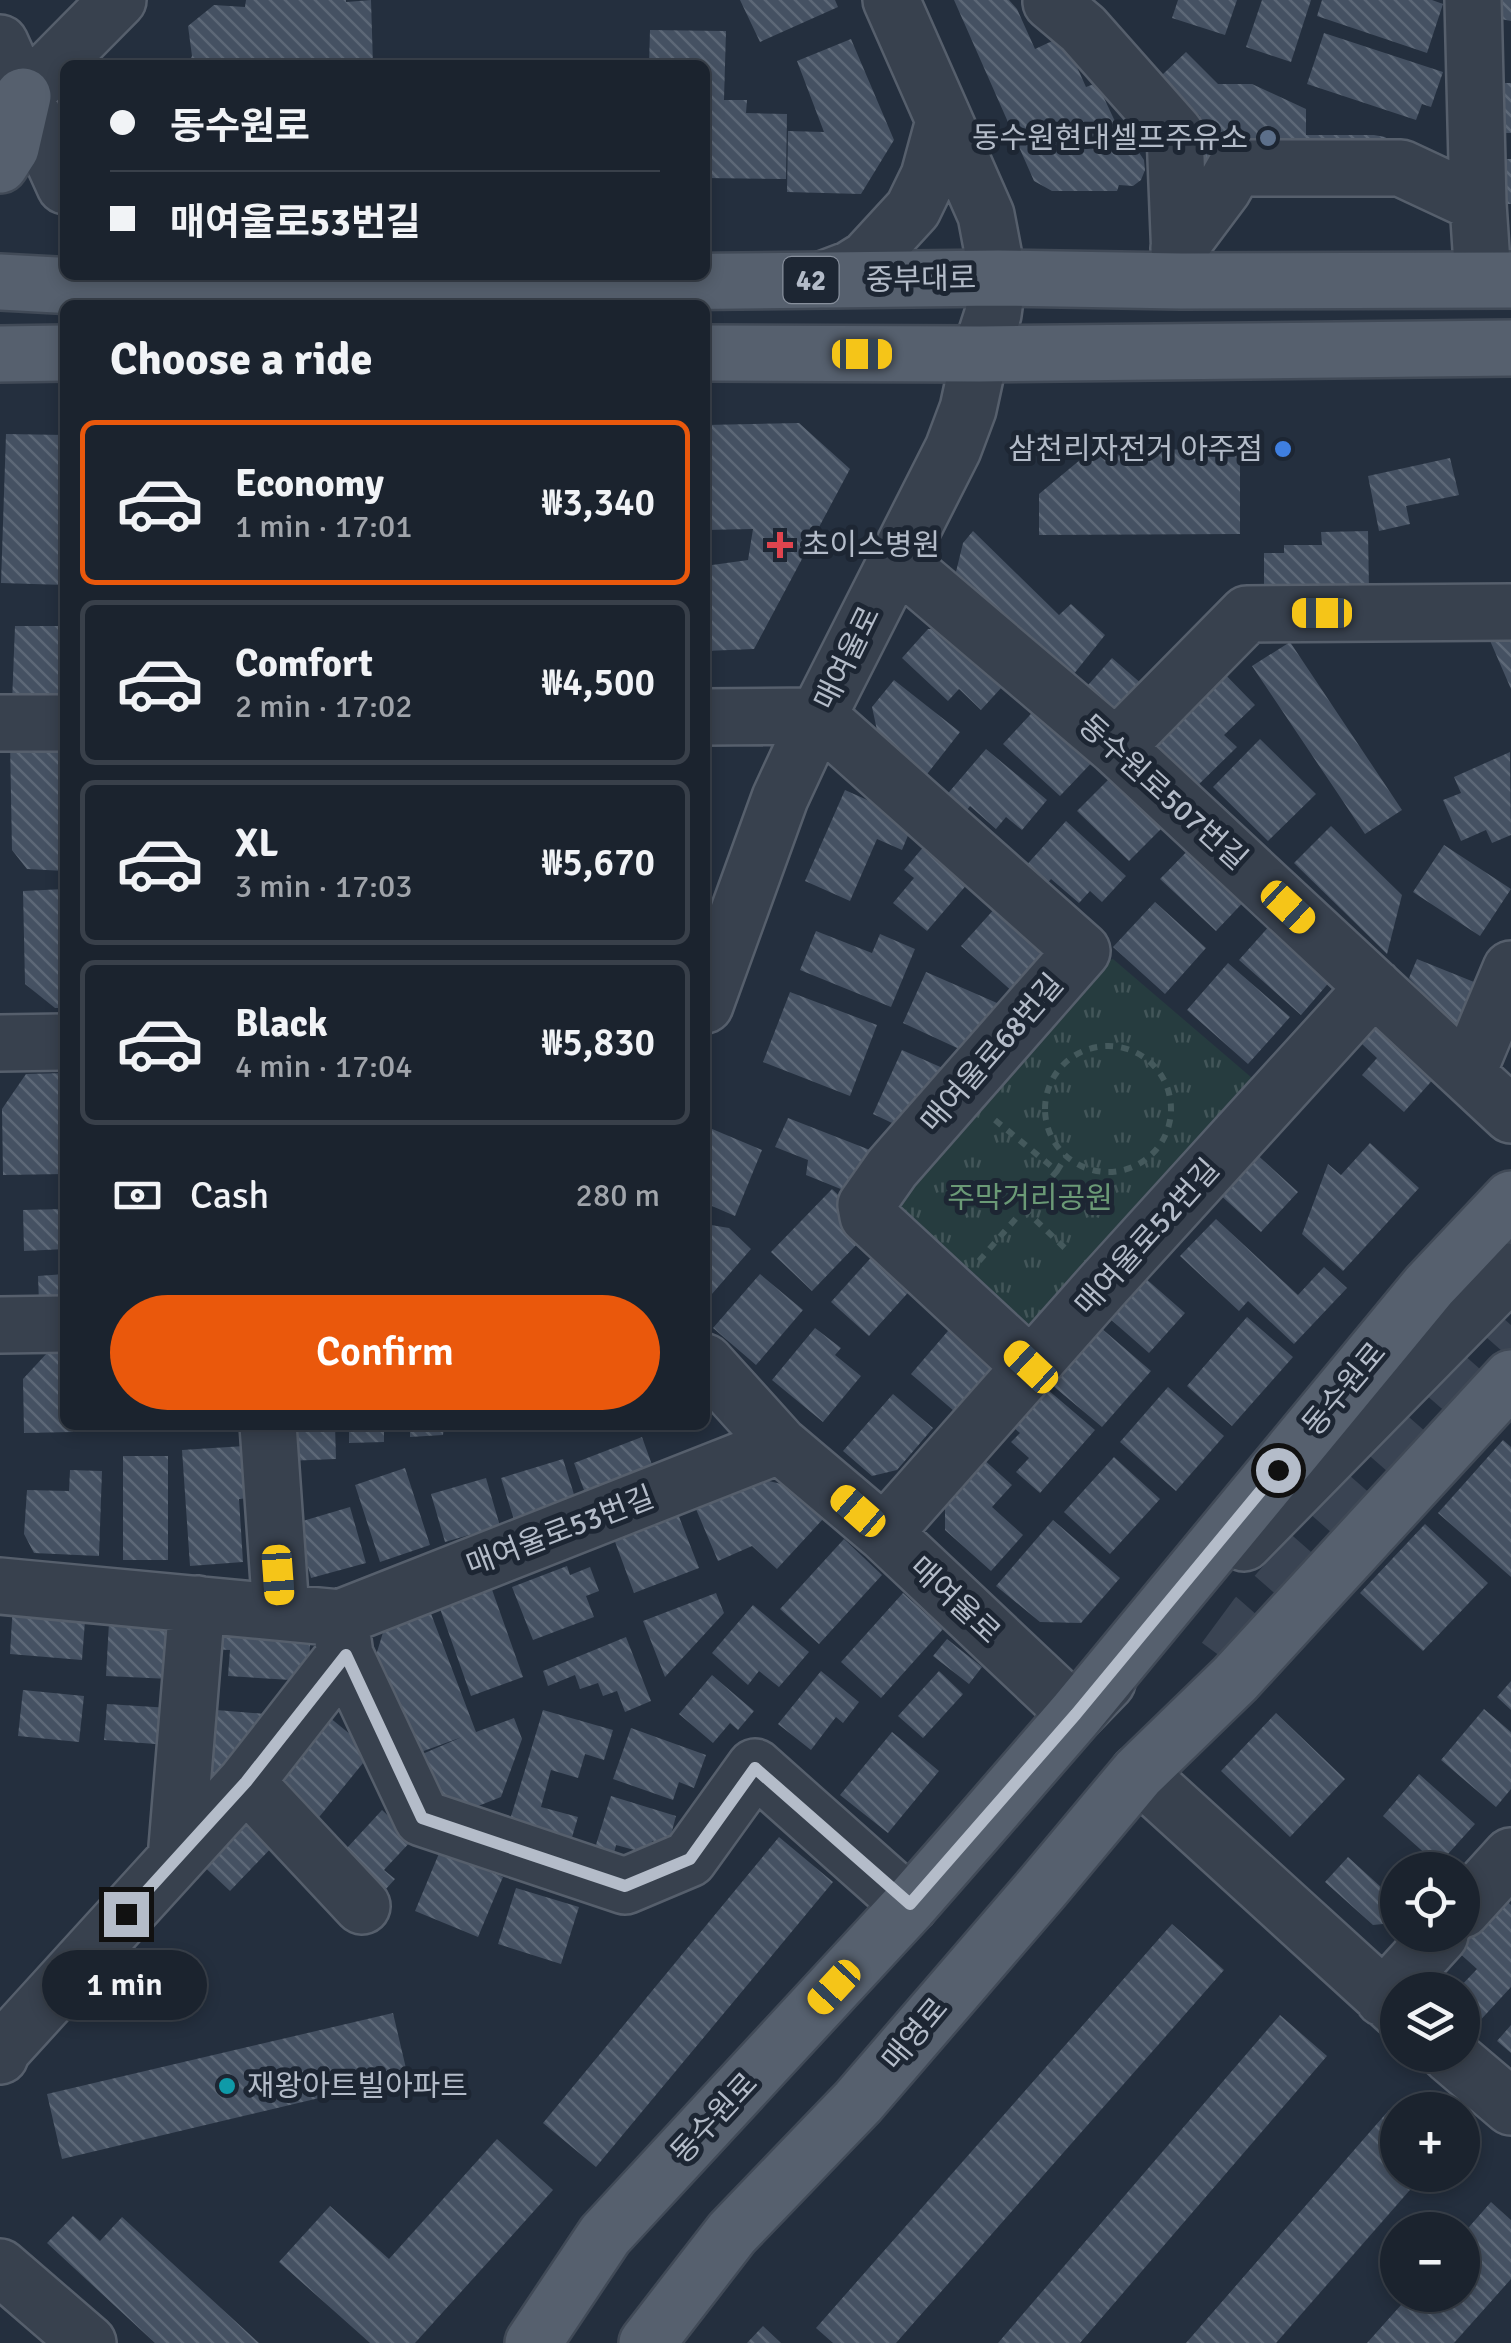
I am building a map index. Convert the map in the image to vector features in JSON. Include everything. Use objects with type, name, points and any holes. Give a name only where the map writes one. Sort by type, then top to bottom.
[{"type":"main road","points":[[0,165],[11,148],[23,96]]},
{"type":"main road","name":"중부대로","points":[[710,352],[990,315],[1180,265],[1497,280]]},
{"type":"main road","name":"중부대로","points":[[0,282],[113,289],[822,280],[990,315],[1511,348]]},
{"type":"main road","points":[[0,354],[60,353]]},
{"type":"main road","name":"동수원로","points":[[533,2343],[605,2236],[910,1904],[1076,1714],[1429,1286],[1511,1198]]},
{"type":"main road","name":"매영로","points":[[647,2343],[732,2234],[858,2102],[1138,1773],[1235,1678],[1511,1378]]},
{"type":"street","points":[[23,96],[118,0]]},
{"type":"street","points":[[891,0],[986,215],[990,315]]},
{"type":"street","name":"중부대로","points":[[1473,0],[1478,204],[1497,280]]},
{"type":"street","points":[[1050,2],[1083,29],[1175,133],[1180,265]]},
{"type":"street","points":[[0,43],[60,175]]},
{"type":"street","points":[[822,280],[868,259],[912,209],[930,176],[944,120]]},
{"type":"street","points":[[1180,265],[1235,168],[1400,168],[1478,204]]},
{"type":"street","name":"매여울로","points":[[710,991],[780,798],[953,449],[968,409],[990,315]]},
{"type":"street","name":"동수원로507번길","points":[[896,560],[1116,747],[1511,1116]]},
{"type":"street","points":[[1116,747],[1247,614],[1511,612]]},
{"type":"street","points":[[710,717],[818,716]]},
{"type":"street","name":"매여울로68번길","points":[[818,716],[1082,951],[892,1168],[866,1206],[868,1216],[1031,1367]]},
{"type":"street","points":[[0,723],[60,722]]},
{"type":"street","points":[[1467,1074],[1511,969]]},
{"type":"street","name":"매여울로52번길","points":[[884,1533],[1374,987]]},
{"type":"street","points":[[0,1044],[60,1042]]},
{"type":"street","points":[[1076,1714],[1511,1271]]},
{"type":"street","points":[[0,1325],[60,1324]]},
{"type":"street","name":"매여울로","points":[[710,1367],[780,1444],[884,1533],[1076,1714]]},
{"type":"street","points":[[268,1430],[281,1612]]},
{"type":"street","name":"매여울로53번길","points":[[343,1636],[780,1444]]},
{"type":"street","points":[[0,1586],[281,1612],[343,1636],[422,1818],[625,1886],[690,1859],[755,1768],[910,1904]]},
{"type":"street","points":[[176,1859],[197,1604]]},
{"type":"street","points":[[1,2051],[246,1782],[343,1636]]},
{"type":"street","points":[[1138,1773],[1380,1995]]},
{"type":"street","points":[[246,1782],[362,1906]]},
{"type":"street","points":[[1480,1892],[1509,1862]]},
{"type":"street","points":[[1470,2072],[1511,2107]]},
{"type":"street","points":[[0,2267],[88,2343]]},
{"type":"path","points":[[1100,1046],[1122,1047],[1142,1055],[1158,1070],[1169,1089],[1172,1110],[1168,1132],[1156,1150],[1142,1164],[1102,1173],[1066,1156],[1053,1141],[1046,1122],[1045,1102],[1051,1082],[1062,1066],[1079,1053],[1100,1046]]},
{"type":"path","points":[[960,1090],[1057,1171]]},
{"type":"path","points":[[952,1293],[1066,1156]]},
{"type":"path","points":[[1024,1209],[1103,1285]]},
{"type":"green space","name":"주막거리공원","points":[[1113,959],[1252,1078],[1254,1108],[1040,1349],[879,1221],[1097,965]]},
{"type":"building","points":[[246,0],[371,0],[373,60],[190,60],[188,26],[214,5],[245,7]]},
{"type":"building","points":[[740,0],[835,0],[838,7],[760,42]]},
{"type":"building","points":[[954,0],[1009,0],[1035,49],[1063,36],[1086,87],[1097,83],[1127,147],[1138,151],[1144,160],[1141,180],[1133,186],[1119,185],[1117,191],[1052,191],[1034,181]]},
{"type":"building","points":[[1178,0],[1237,0],[1225,35],[1172,18]]},
{"type":"building","points":[[1262,0],[1311,0],[1291,62],[1246,47]]},
{"type":"building","points":[[1322,0],[1432,0],[1443,4],[1427,53],[1317,16]]},
{"type":"building","points":[[1501,0],[1511,0],[1511,21],[1501,19]]},
{"type":"building","points":[[650,30],[726,31],[724,100],[747,100],[746,113],[787,114],[786,179],[710,178],[710,60],[649,60]]},
{"type":"building","points":[[1324,33],[1443,72],[1431,107],[1422,104],[1416,120],[1307,84]]},
{"type":"building","points":[[851,39],[894,140],[861,194],[787,192],[788,131],[824,132],[797,61]]},
{"type":"building","points":[[1186,52],[1218,84],[1252,84],[1306,109],[1306,135],[1374,135],[1395,145],[1200,189],[1200,116],[1161,76]]},
{"type":"building","points":[[1496,83],[1511,83],[1511,133],[1496,133]]},
{"type":"building","points":[[1499,159],[1511,159],[1511,204],[1500,204]]},
{"type":"building","name":"초이스병원","points":[[799,423],[850,469],[754,649],[710,651],[710,565],[748,560],[753,529],[710,530],[710,425]]},
{"type":"building","points":[[6,434],[60,435],[60,585],[1,583]]},
{"type":"building","points":[[1240,449],[1240,534],[1039,535],[1039,494],[1092,450]]},
{"type":"building","points":[[1450,458],[1459,495],[1406,506],[1410,524],[1379,531],[1368,476]]},
{"type":"building","points":[[973,531],[1059,615],[1071,604],[1105,635],[1069,680],[954,580],[963,543]]},
{"type":"building","points":[[1368,531],[1369,592],[1264,593],[1264,553],[1284,553],[1284,545],[1322,545],[1321,532]]},
{"type":"building","points":[[15,626],[60,626],[59,707],[12,703]]},
{"type":"building","points":[[961,628],[1012,676],[981,710],[959,689],[948,701],[902,658],[928,629]]},
{"type":"building","points":[[1511,634],[1511,689],[1488,636]]},
{"type":"building","points":[[1290,642],[1402,810],[1365,834],[1252,666]]},
{"type":"building","points":[[1112,658],[1143,685],[1121,711],[1100,709],[1081,693]]},
{"type":"building","points":[[1213,662],[1255,705],[1224,735],[1237,747],[1194,789],[1154,749],[1152,721]]},
{"type":"building","points":[[894,680],[960,732],[924,778],[880,744],[872,707]]},
{"type":"building","points":[[1042,702],[1099,755],[1060,796],[1003,744]]},
{"type":"building","points":[[1260,739],[1316,794],[1268,841],[1213,787]]},
{"type":"building","points":[[60,740],[60,871],[27,869],[12,850],[10,741]]},
{"type":"building","points":[[986,749],[1047,800],[1022,830],[1006,817],[996,829],[970,806],[964,814],[944,798]]},
{"type":"building","points":[[1510,752],[1511,835],[1492,843],[1486,830],[1461,841],[1443,800],[1461,793],[1454,777]]},
{"type":"building","points":[[1119,769],[1171,819],[1129,861],[1077,811]]},
{"type":"building","points":[[845,790],[914,821],[902,850],[877,839],[850,901],[805,881]]},
{"type":"building","points":[[1066,821],[1126,876],[1102,902],[1090,891],[1079,903],[1051,879],[1044,887],[1023,869]]},
{"type":"building","points":[[1331,826],[1402,895],[1387,954],[1294,863]]},
{"type":"building","points":[[1197,841],[1252,893],[1216,931],[1160,879]]},
{"type":"building","points":[[925,845],[969,882],[927,931],[893,903],[914,878],[904,870]]},
{"type":"building","points":[[1444,845],[1511,889],[1480,936],[1413,892]]},
{"type":"building","points":[[60,889],[60,1008],[25,984],[23,891]]},
{"type":"building","points":[[1005,897],[1053,940],[1022,1000],[961,946]]},
{"type":"building","points":[[1155,902],[1206,948],[1165,994],[1113,947]]},
{"type":"building","points":[[1281,913],[1332,979],[1301,1015],[1239,960]]},
{"type":"building","points":[[816,931],[872,953],[880,934],[915,949],[891,1007],[800,970]]},
{"type":"building","points":[[1417,959],[1484,986],[1470,1020],[1452,1024],[1409,978]]},
{"type":"building","points":[[1228,963],[1290,1017],[1248,1064],[1187,1010]]},
{"type":"building","points":[[926,972],[1004,1006],[968,1053],[903,1023]]},
{"type":"building","points":[[790,992],[877,1025],[850,1096],[763,1062]]},
{"type":"building","points":[[1388,1015],[1445,1066],[1404,1112],[1362,1075],[1377,1058],[1362,1044]]},
{"type":"building","points":[[902,1050],[954,1073],[907,1130],[873,1114]]},
{"type":"building","points":[[60,1073],[60,1174],[3,1175],[2,1109],[26,1074]]},
{"type":"building","points":[[788,1118],[870,1150],[853,1194],[806,1175],[808,1160],[775,1147]]},
{"type":"building","points":[[710,1128],[762,1150],[735,1216],[710,1205]]},
{"type":"building","points":[[1243,1142],[1298,1192],[1261,1232],[1206,1182]]},
{"type":"building","points":[[1370,1143],[1419,1188],[1343,1271],[1302,1234],[1328,1164],[1341,1175]]},
{"type":"building","points":[[832,1189],[854,1210],[860,1241],[812,1291],[771,1252]]},
{"type":"building","points":[[60,1209],[60,1249],[24,1251],[23,1210]]},
{"type":"building","points":[[1216,1219],[1298,1295],[1324,1267],[1347,1288],[1294,1344],[1248,1301],[1239,1311],[1180,1256]]},
{"type":"building","points":[[710,1225],[729,1228],[751,1249],[710,1296]]},
{"type":"building","points":[[876,1252],[914,1286],[869,1336],[831,1302]]},
{"type":"building","points":[[1136,1270],[1185,1313],[1149,1353],[1101,1311]]},
{"type":"building","points":[[60,1274],[60,1302],[39,1303],[38,1276]]},
{"type":"building","points":[[760,1274],[803,1310],[756,1365],[713,1328]]},
{"type":"building","points":[[960,1317],[992,1366],[954,1411],[911,1374]]},
{"type":"building","points":[[1247,1317],[1293,1357],[1232,1426],[1187,1386]]},
{"type":"building","points":[[815,1328],[841,1348],[835,1355],[861,1376],[823,1422],[772,1380]]},
{"type":"building","points":[[1101,1328],[1151,1371],[1102,1427],[1052,1385]]},
{"type":"building","points":[[60,1351],[60,1430],[73,1432],[24,1433],[23,1379],[48,1352]]},
{"type":"building","points":[[1034,1378],[1095,1430],[1040,1493],[1016,1472],[1029,1458],[1011,1442],[1020,1433],[1008,1423]]},
{"type":"building","points":[[1168,1387],[1224,1436],[1176,1491],[1120,1442]]},
{"type":"building","points":[[893,1394],[933,1428],[897,1470],[872,1476],[843,1451]]},
{"type":"building","points":[[285,1430],[335,1430],[336,1459],[286,1461]]},
{"type":"building","points":[[349,1430],[384,1430],[384,1442],[349,1443]]},
{"type":"building","points":[[410,1430],[444,1430],[443,1435],[410,1437]]},
{"type":"building","points":[[642,1437],[656,1476],[588,1501],[574,1463]]},
{"type":"building","points":[[1503,1440],[1511,1447],[1511,1577],[1438,1513]]},
{"type":"building","points":[[260,1445],[263,1497],[239,1499],[243,1562],[190,1566],[182,1450]]},
{"type":"building","points":[[123,1456],[168,1456],[168,1560],[123,1560]]},
{"type":"building","points":[[981,1457],[1012,1485],[992,1507],[1023,1535],[991,1571],[945,1530],[945,1497]]},
{"type":"building","points":[[1114,1457],[1160,1499],[1110,1554],[1064,1512]]},
{"type":"building","points":[[563,1459],[577,1504],[515,1523],[501,1478]]},
{"type":"building","points":[[405,1468],[430,1545],[380,1562],[355,1485]]},
{"type":"building","points":[[70,1470],[102,1471],[99,1556],[34,1553],[24,1534],[27,1490],[69,1491]]},
{"type":"building","points":[[753,1477],[785,1485],[823,1519],[777,1569],[752,1546],[718,1561],[693,1502]]},
{"type":"building","points":[[486,1478],[500,1526],[445,1542],[431,1494]]},
{"type":"building","points":[[350,1507],[366,1563],[311,1578],[296,1523]]},
{"type":"building","points":[[678,1514],[699,1568],[634,1593],[614,1539]]},
{"type":"building","points":[[1053,1520],[1120,1578],[1081,1623],[1040,1622],[996,1586]]},
{"type":"building","points":[[1425,1524],[1488,1583],[1423,1651],[1360,1593]]},
{"type":"building","points":[[844,1539],[882,1575],[819,1644],[780,1609]]},
{"type":"building","points":[[567,1566],[570,1575],[590,1567],[599,1591],[586,1596],[594,1617],[533,1640],[512,1587]]},
{"type":"building","points":[[490,1584],[523,1677],[471,1696],[438,1603]]},
{"type":"building","points":[[716,1593],[724,1613],[665,1677],[643,1621]]},
{"type":"building","points":[[903,1593],[943,1629],[881,1698],[841,1662]]},
{"type":"building","points":[[13,1603],[86,1608],[82,1660],[10,1654]]},
{"type":"building","points":[[110,1604],[174,1608],[170,1679],[106,1676]]},
{"type":"building","points":[[753,1605],[809,1652],[779,1687],[759,1671],[748,1685],[712,1653]]},
{"type":"building","points":[[430,1611],[476,1732],[514,1718],[522,1739],[501,1797],[445,1819],[420,1755],[462,1737],[410,1756],[374,1662],[384,1629]]},
{"type":"building","points":[[212,1621],[311,1627],[308,1681],[228,1676],[230,1650],[210,1649]]},
{"type":"building","points":[[626,1637],[651,1701],[625,1712],[617,1691],[603,1696],[598,1683],[580,1689],[575,1675],[548,1686],[543,1671]]},
{"type":"building","points":[[947,1639],[982,1667],[969,1684],[933,1656]]},
{"type":"building","points":[[821,1671],[859,1702],[843,1723],[836,1717],[811,1750],[778,1724]]},
{"type":"building","points":[[939,1671],[963,1694],[923,1738],[898,1716]]},
{"type":"building","points":[[712,1675],[754,1711],[738,1730],[730,1723],[713,1743],[679,1714]]},
{"type":"building","points":[[1511,1681],[1511,1710],[1497,1697]]},
{"type":"building","points":[[23,1690],[84,1696],[79,1742],[18,1736]]},
{"type":"building","points":[[107,1704],[170,1708],[168,1745],[104,1740]]},
{"type":"building","points":[[1484,1709],[1511,1732],[1511,1789],[1496,1807],[1441,1760]]},
{"type":"building","points":[[216,1710],[280,1715],[208,1784]]},
{"type":"building","points":[[543,1710],[613,1730],[604,1760],[585,1754],[578,1778],[551,1770],[541,1807],[578,1817],[568,1851],[506,1833]]},
{"type":"building","points":[[1276,1713],[1345,1779],[1290,1837],[1221,1771]]},
{"type":"building","points":[[329,1717],[372,1752],[311,1827],[268,1791]]},
{"type":"building","points":[[631,1728],[706,1755],[694,1788],[679,1782],[673,1800],[613,1779]]},
{"type":"building","points":[[892,1732],[939,1771],[888,1833],[840,1795]]},
{"type":"building","points":[[1419,1774],[1475,1824],[1450,1852],[1423,1852],[1383,1816]]},
{"type":"building","points":[[611,1796],[676,1816],[668,1846],[652,1841],[649,1854],[616,1845],[613,1857],[594,1851]]},
{"type":"building","points":[[382,1810],[413,1839],[384,1870],[395,1879],[376,1900],[335,1861]]},
{"type":"building","points":[[241,1812],[275,1844],[230,1891],[196,1859]]},
{"type":"building","points":[[779,1837],[833,1882],[596,2167],[543,2123]]},
{"type":"building","points":[[440,1851],[503,1877],[478,1937],[415,1911]]},
{"type":"building","points":[[1348,1857],[1380,1886],[1380,1924],[1373,1925],[1325,1882]]},
{"type":"building","points":[[516,1888],[579,1907],[561,1964],[498,1944]]},
{"type":"building","points":[[1503,1898],[1511,1905],[1511,1987],[1480,2021],[1480,1972],[1474,1972],[1477,1969],[1458,1952],[1480,1952],[1480,1922]]},
{"type":"building","points":[[1172,1924],[1224,1970],[896,2343],[833,2343],[816,2328]]},
{"type":"building","name":"재왕아트빌아파트","points":[[393,2013],[408,2077],[62,2159],[47,2094]]},
{"type":"building","points":[[1280,2015],[1327,2056],[1080,2343],[998,2343]]},
{"type":"building","points":[[1511,2025],[1511,2053],[1497,2041]]},
{"type":"building","points":[[1380,2120],[1380,2192],[1408,2192],[1391,2212],[1380,2212],[1380,2224],[1276,2343],[1186,2343]]},
{"type":"building","points":[[497,2139],[553,2190],[415,2343],[370,2343],[279,2262],[330,2206],[389,2259]]},
{"type":"building","points":[[1491,2202],[1511,2220],[1511,2279],[1454,2343],[1367,2343],[1395,2312],[1480,2312],[1480,2215]]},
{"type":"building","points":[[73,2216],[100,2241],[122,2217],[259,2343],[155,2343],[47,2243]]},
{"type":"building","points":[[763,2326],[781,2343],[747,2343]]},
{"type":"tunnel","points":[[1224,1659],[1255,1617],[1511,1325]]},
{"type":"place","name":"동수원현대셀프주유소","points":[[1268,138]]},
{"type":"place","name":"삼천리자전거 아주점","points":[[1283,449]]},
{"type":"place","name":"초이스병원","points":[[780,545]]},
{"type":"place","name":"재왕아트빌아파트","points":[[227,2086]]},
{"type":"route","points":[[126,1914],[246,1782],[346,1655],[422,1818],[625,1886],[690,1859],[755,1768],[910,1904],[1076,1714],[1278,1470]]}]
